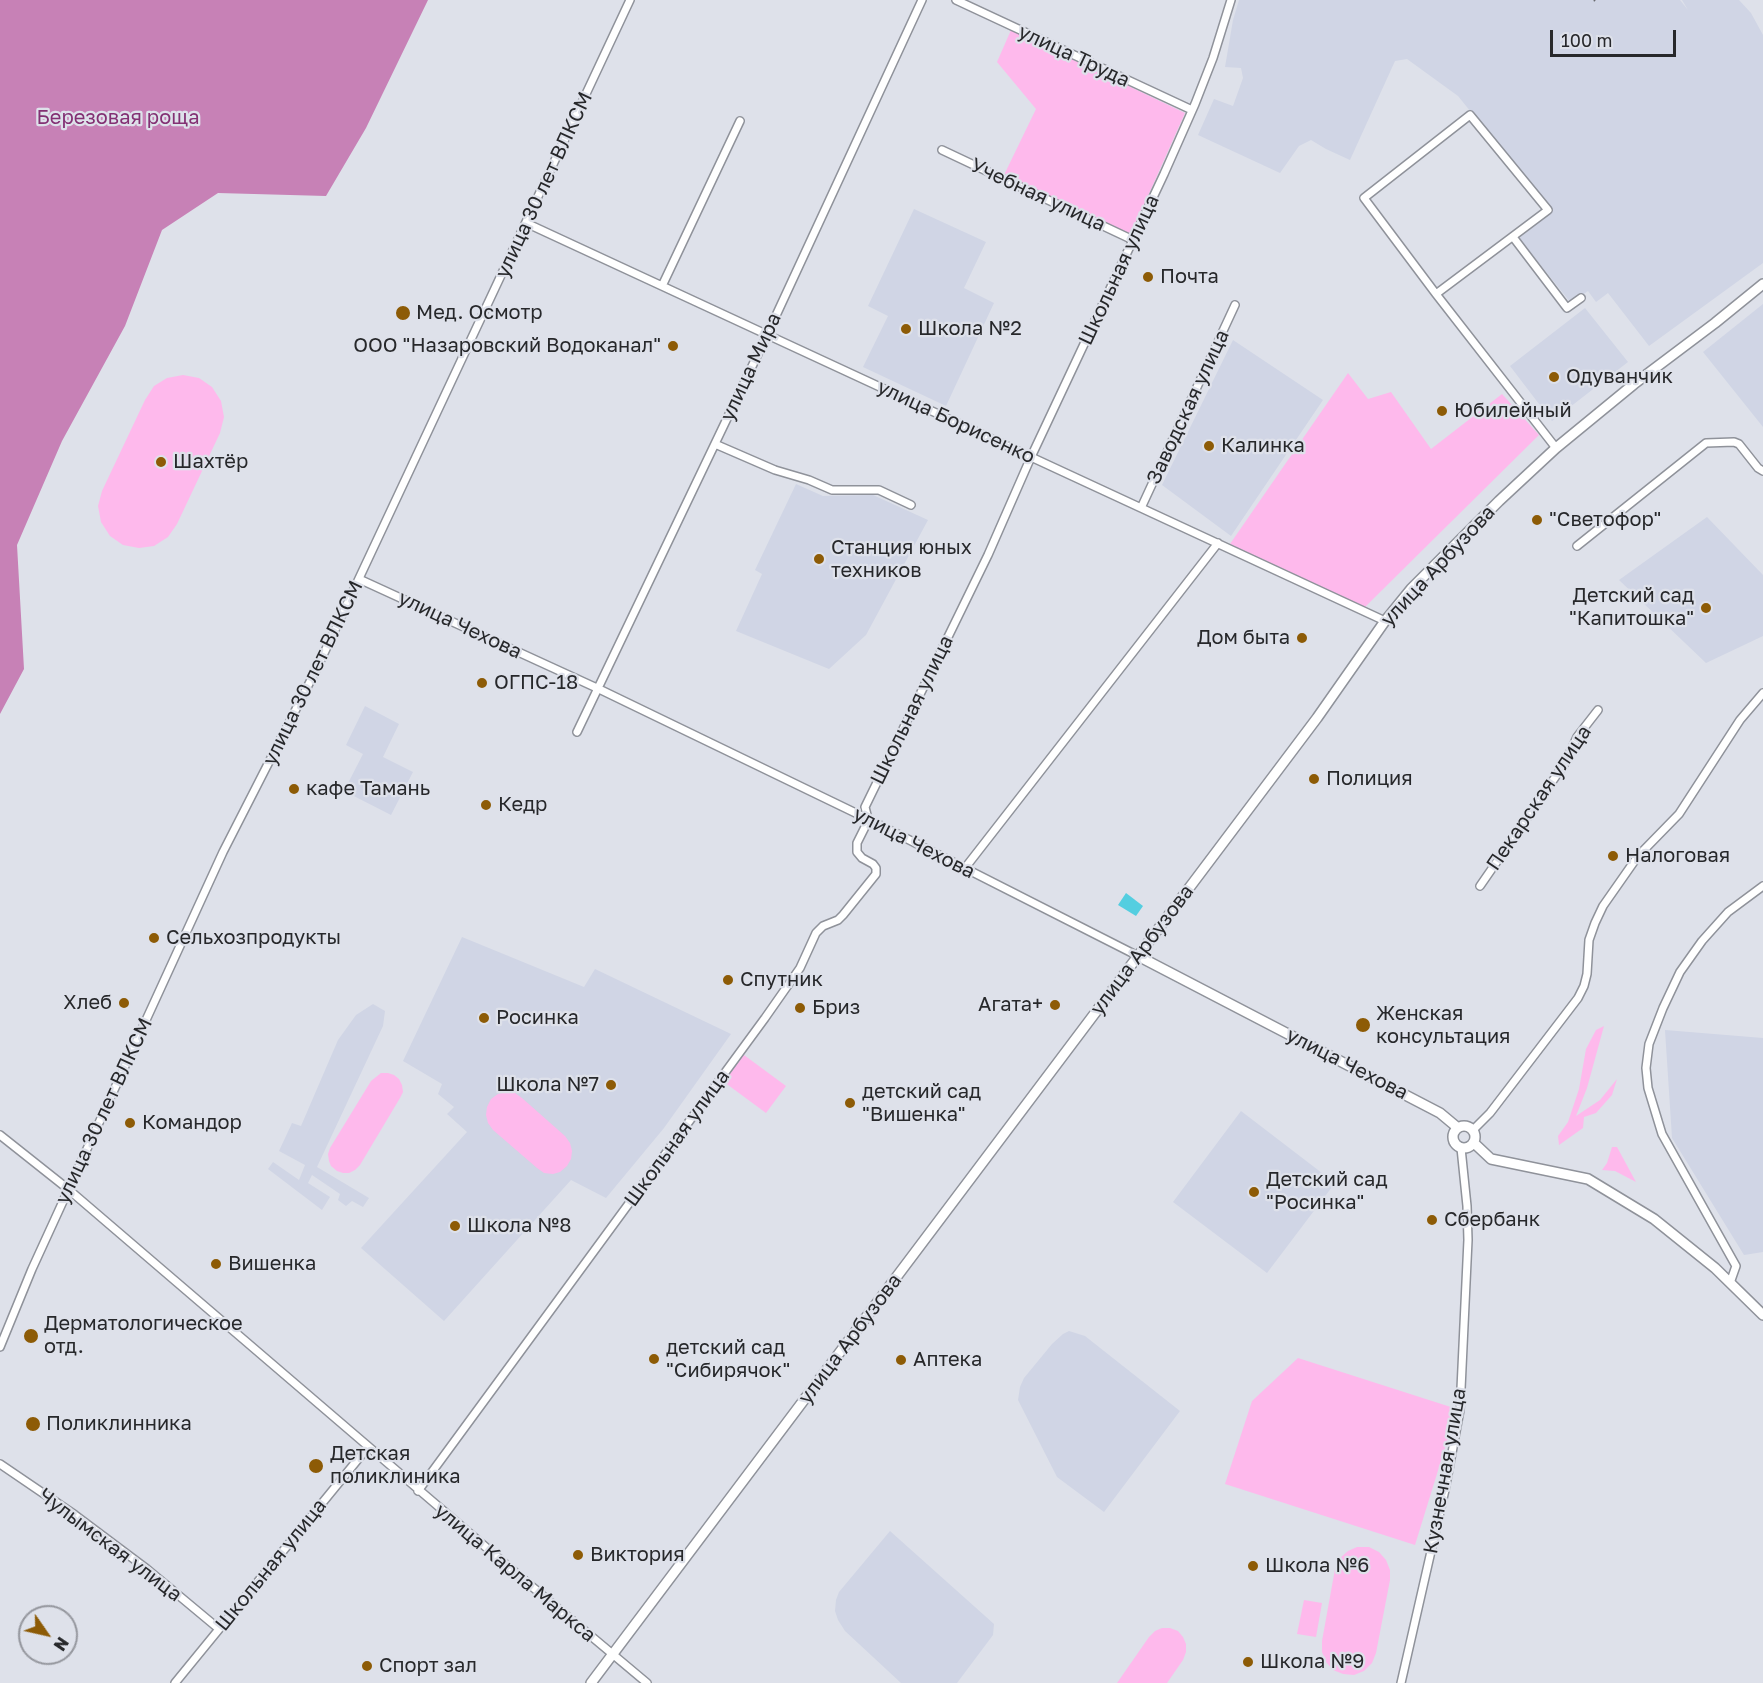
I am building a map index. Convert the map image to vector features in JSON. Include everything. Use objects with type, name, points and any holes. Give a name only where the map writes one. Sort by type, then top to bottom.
[{"type":"street","name":"улица 30 лет ВЛКСМ","points":[[0,1347],[32,1269],[223,852],[318,666],[630,0]]},
{"type":"street","name":"улица Мира","points":[[577,732],[767,335],[922,0]]},
{"type":"street","name":"улица Труда","points":[[956,0],[1192,110]]},
{"type":"street","name":"Школьная улица","points":[[418,1491],[800,968],[816,933],[823,926],[843,915],[876,874],[873,864],[856,852],[857,843],[868,819],[866,807],[988,555],[1192,110],[1213,58],[1231,0]]},
{"type":"street","points":[[1436,294],[1548,210],[1470,115],[1364,198],[1436,294],[1556,448]]},
{"type":"street","points":[[662,286],[740,121]]},
{"type":"street","name":"Учебная улица","points":[[942,150],[1133,240]]},
{"type":"street","name":"улица Борисенко","points":[[526,224],[1385,621]]},
{"type":"street","points":[[1513,237],[1567,308],[1581,298]]},
{"type":"street","name":"улица Арбузова","points":[[591,1683],[1317,718],[1385,621],[1411,589],[1556,448],[1763,284]]},
{"type":"street","name":"Заводская улица","points":[[1141,508],[1235,305]]},
{"type":"street","points":[[1577,546],[1706,443],[1734,442],[1739,444],[1763,471]]},
{"type":"street","points":[[715,444],[775,470],[809,480],[832,490],[879,490],[911,504]]},
{"type":"street","points":[[965,868],[1218,543]]},
{"type":"street","name":"улица Чехова","points":[[359,579],[599,689],[868,819],[1440,1113],[1458,1128]]},
{"type":"street","points":[[1473,1130],[1490,1113],[1578,998],[1587,974],[1589,940],[1594,923],[1603,906],[1633,862],[1688,802],[1740,720],[1763,693]]},
{"type":"street","name":"Пекарская улица","points":[[1480,886],[1565,763],[1577,737],[1598,710]]},
{"type":"street","points":[[1730,1283],[1736,1266],[1662,1134],[1648,1088],[1646,1068],[1649,1044],[1680,972],[1702,941],[1728,912],[1763,886]]},
{"type":"street","points":[[1462,1125],[1471,1127],[1473,1130],[1476,1135],[1474,1143],[1467,1149],[1458,1147],[1453,1139],[1454,1131],[1462,1125]]},
{"type":"street","name":"улица Карла Маркса","points":[[0,1135],[68,1190],[418,1491],[647,1683]]},
{"type":"street","points":[[1474,1143],[1491,1159],[1588,1179],[1654,1219],[1715,1268],[1763,1315]]},
{"type":"street","name":"Кузнечная улица","points":[[1403,1681],[1460,1410],[1468,1240],[1461,1148]]},
{"type":"street","name":"Школьная улица","points":[[175,1683],[368,1447]]},
{"type":"street","name":"Чулымская улица","points":[[0,1464],[75,1515],[138,1562],[219,1629]]},
{"type":"shaded area","points":[[1239,0],[1680,0],[1688,10],[1682,0],[1739,0],[1751,13],[1763,35],[1763,263],[1649,346],[1608,293],[1596,302],[1588,291],[1571,303],[1517,236],[1551,211],[1458,96],[1407,59],[1395,61],[1350,160],[1311,140],[1299,146],[1280,173],[1198,135],[1214,99],[1233,106],[1243,78],[1241,68],[1225,67]]},
{"type":"shaded area","points":[[1011,30],[1185,113],[1131,234],[1004,175],[1036,109],[997,62]]},
{"type":"shaded area","points":[[914,209],[986,242],[964,288],[994,303],[946,406],[863,367],[888,316],[868,306]]},
{"type":"shaded area","points":[[1763,304],[1763,427],[1703,352]]},
{"type":"shaded area","points":[[1585,308],[1628,362],[1552,421],[1510,366]]},
{"type":"shaded area","points":[[1233,340],[1323,400],[1231,536],[1162,485]]},
{"type":"shaded area","points":[[1348,373],[1368,399],[1391,392],[1431,449],[1502,394],[1539,435],[1365,607],[1230,544]]},
{"type":"shaded area","name":"Шахтёр","points":[[183,375],[199,378],[212,387],[221,401],[224,417],[220,433],[177,524],[168,537],[154,546],[139,548],[123,545],[110,536],[101,522],[98,506],[102,491],[145,400],[154,386],[167,378]]},
{"type":"shaded area","points":[[796,484],[823,496],[873,495],[928,520],[866,635],[829,669],[736,631],[762,574],[755,570]]},
{"type":"shaded area","name":"Детский сад \"Капитошка\"","points":[[1707,517],[1763,575],[1763,636],[1706,663],[1619,580]]},
{"type":"shaded area","points":[[365,706],[399,724],[383,757],[413,772],[391,815],[344,791],[363,754],[346,745]]},
{"type":"shaded area","points":[[462,937],[584,987],[595,969],[731,1034],[664,1128],[606,1198],[571,1180],[444,1321],[361,1248],[467,1132],[447,1114],[454,1107],[438,1094],[442,1084],[403,1061]]},
{"type":"shaded area","points":[[373,1004],[385,1011],[383,1026],[317,1167],[369,1198],[363,1207],[352,1201],[346,1206],[338,1200],[340,1194],[312,1175],[308,1183],[330,1197],[322,1210],[268,1169],[273,1162],[299,1180],[305,1165],[279,1151],[292,1123],[301,1126],[338,1040],[356,1015]]},
{"type":"shaded area","points":[[1604,1026],[1587,1088],[1576,1116],[1600,1100],[1617,1079],[1612,1095],[1596,1113],[1584,1117],[1583,1128],[1559,1145],[1558,1136],[1568,1122],[1579,1089],[1586,1049],[1596,1030]]},
{"type":"shaded area","points":[[1665,1030],[1763,1038],[1763,1252],[1744,1255],[1672,1138]]},
{"type":"shaded area","points":[[744,1055],[786,1086],[766,1113],[724,1082]]},
{"type":"shaded area","points":[[381,1073],[394,1075],[399,1079],[403,1092],[360,1165],[349,1173],[337,1171],[329,1161],[330,1148],[371,1081]]},
{"type":"shaded area","points":[[506,1092],[515,1093],[522,1098],[570,1143],[571,1159],[560,1172],[544,1173],[493,1130],[488,1123],[487,1107],[491,1099]]},
{"type":"shaded area","name":"Детский сад \"Росинка\"","points":[[1241,1111],[1335,1183],[1267,1273],[1173,1202]]},
{"type":"shaded area","points":[[1612,1147],[1617,1147],[1636,1182],[1615,1171],[1602,1170]]},
{"type":"shaded area","points":[[1069,1331],[1085,1336],[1180,1411],[1104,1512],[1057,1477],[1018,1400],[1024,1378],[1052,1344]]},
{"type":"shaded area","points":[[1298,1358],[1457,1409],[1415,1545],[1225,1484],[1252,1401]]},
{"type":"shaded area","points":[[890,1531],[994,1624],[993,1635],[957,1683],[901,1683],[845,1631],[838,1620],[835,1611],[839,1592]]},
{"type":"shaded area","points":[[1357,1547],[1369,1547],[1379,1552],[1386,1560],[1390,1570],[1390,1580],[1376,1653],[1372,1663],[1364,1671],[1354,1675],[1333,1670],[1326,1662],[1322,1652],[1322,1641],[1335,1569],[1340,1558]]},
{"type":"shaded area","points":[[1304,1600],[1322,1603],[1316,1637],[1297,1634]]},
{"type":"shaded area","points":[[1162,1628],[1178,1631],[1186,1644],[1183,1660],[1167,1683],[1117,1683],[1149,1637]]},
{"type":"green space","name":"Березовая роща","points":[[0,0],[428,0],[366,128],[326,196],[218,193],[162,230],[125,326],[62,441],[17,545],[24,669],[0,714]]},
{"type":"water","points":[[1126,893],[1143,906],[1136,916],[1118,905]]},
{"type":"place","name":"Почта","points":[[1148,277]]},
{"type":"place","name":"Мед. Осмотр","points":[[403,313]]},
{"type":"place","name":"Школа №2","points":[[906,329]]},
{"type":"place","name":"ООО \"Назаровский Водоканал\"","points":[[673,346]]},
{"type":"place","name":"Одуванчик","points":[[1554,377]]},
{"type":"place","name":"Юбилейный","points":[[1442,411]]},
{"type":"place","name":"Калинка","points":[[1209,446]]},
{"type":"place","name":"Шахтёр","points":[[161,462]]},
{"type":"place","name":"\"Светофор\"","points":[[1537,520]]},
{"type":"place","name":"Станция юных техников","points":[[819,559]]},
{"type":"place","name":"Детский сад \"Капитошка\"","points":[[1706,608]]},
{"type":"place","name":"Дом быта","points":[[1302,638]]},
{"type":"place","name":"ОГПС-18","points":[[482,683]]},
{"type":"place","name":"Полиция","points":[[1314,779]]},
{"type":"place","name":"кафе Тамань","points":[[294,789]]},
{"type":"place","name":"Кедр","points":[[486,805]]},
{"type":"place","name":"Налоговая","points":[[1613,856]]},
{"type":"place","name":"Сельхозпродукты","points":[[154,938]]},
{"type":"place","name":"Спутник","points":[[728,980]]},
{"type":"place","name":"Хлеб","points":[[124,1003]]},
{"type":"place","name":"Агата+","points":[[1055,1005]]},
{"type":"place","name":"Бриз","points":[[800,1008]]},
{"type":"place","name":"Росинка","points":[[484,1018]]},
{"type":"place","name":"Женская консультация","points":[[1363,1025]]},
{"type":"place","name":"Школа №7","points":[[611,1085]]},
{"type":"place","name":"детский сад \"Вишенка\"","points":[[850,1103]]},
{"type":"place","name":"Командор","points":[[130,1123]]},
{"type":"place","name":"Детский сад \"Росинка\"","points":[[1254,1192]]},
{"type":"place","name":"Сбербанк","points":[[1432,1220]]},
{"type":"place","name":"Школа №8","points":[[455,1226]]},
{"type":"place","name":"Вишенка","points":[[216,1264]]},
{"type":"place","name":"Дерматологическое отд.","points":[[31,1336]]},
{"type":"place","name":"детский сад \"Сибирячок\"","points":[[654,1359]]},
{"type":"place","name":"Аптека","points":[[901,1360]]},
{"type":"place","name":"Поликлинника","points":[[33,1424]]},
{"type":"place","name":"Детская поликлиника","points":[[316,1466]]},
{"type":"place","name":"Виктория","points":[[578,1555]]},
{"type":"place","name":"Школа №6","points":[[1253,1566]]},
{"type":"place","name":"Школа №9","points":[[1248,1662]]},
{"type":"place","name":"Спорт зал","points":[[367,1666]]}]
